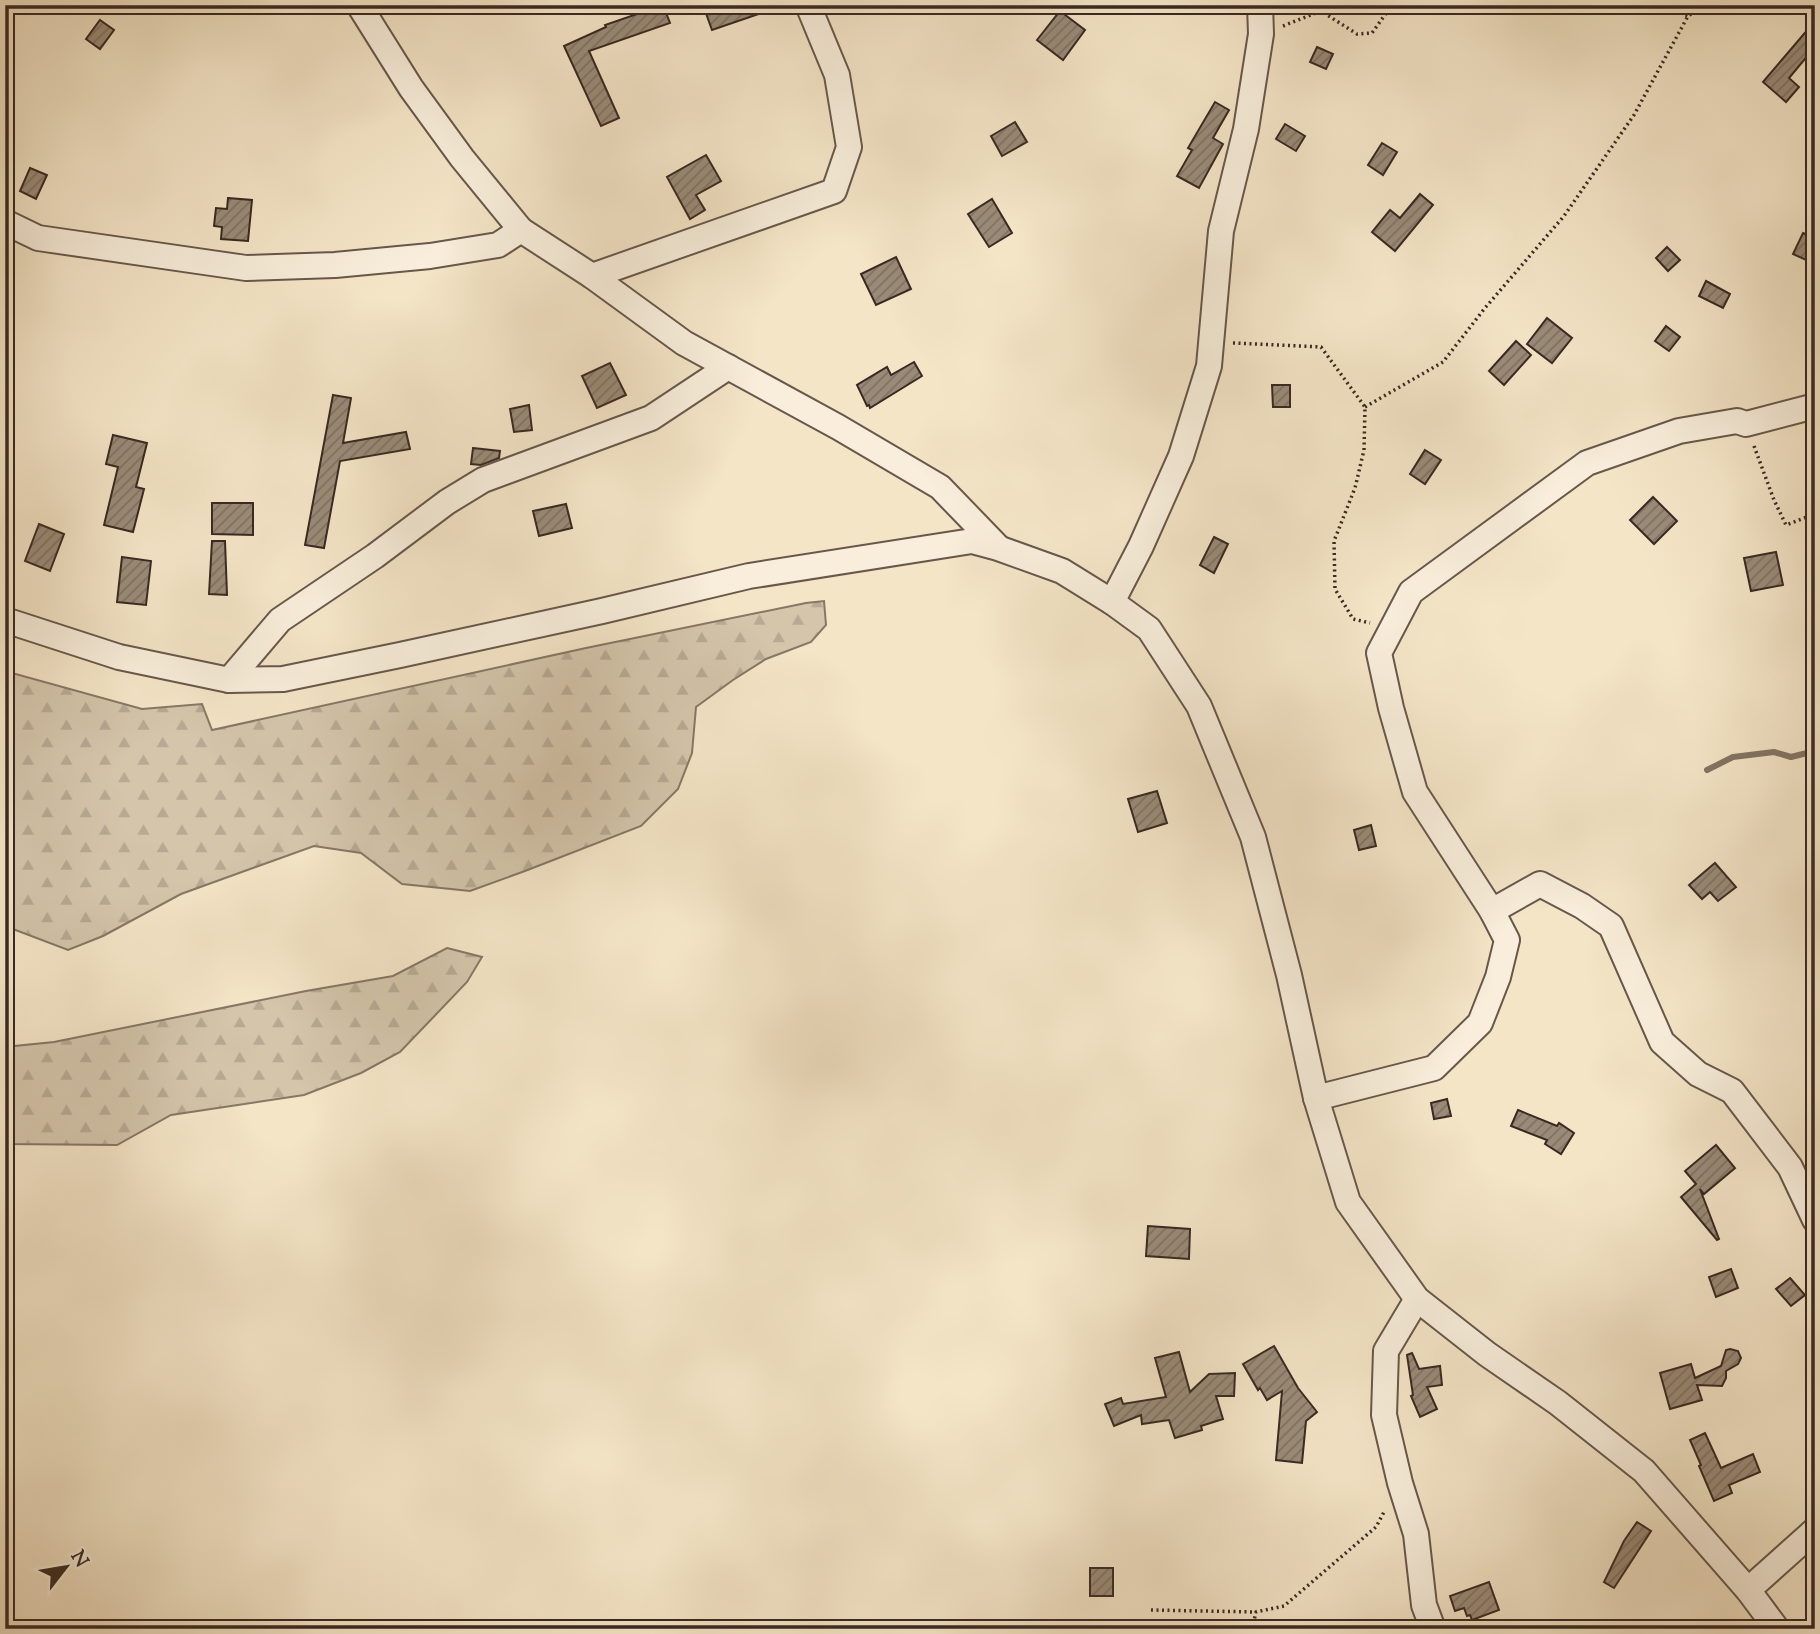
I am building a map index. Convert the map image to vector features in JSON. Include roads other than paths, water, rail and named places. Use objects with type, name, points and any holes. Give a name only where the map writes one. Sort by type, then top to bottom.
[{"type":"street","points":[[359,5],[411,88],[462,158],[521,230],[592,276],[684,343],[838,427],[940,487],[998,548]]},
{"type":"street","points":[[592,276],[834,191],[849,147],[837,75],[808,5]]},
{"type":"street","points":[[1112,602],[1141,546],[1181,456],[1209,366],[1221,231],[1247,129],[1261,34],[1260,5]]},
{"type":"street","points":[[5,222],[38,238],[246,268],[335,265],[430,256],[498,244],[521,230]]},
{"type":"street","points":[[229,680],[280,620],[483,480],[652,418],[728,367]]},
{"type":"street","points":[[1316,1098],[1434,1068],[1480,1023],[1498,977],[1507,940],[1492,911],[1415,792],[1391,708],[1379,653],[1411,592],[1587,463],[1679,431],[1737,421],[1746,424],[1815,405]]},
{"type":"street","points":[[5,620],[119,656],[229,680],[283,679],[494,635],[748,576],[972,541],[1062,571],[1149,629],[1199,706],[1253,837],[1289,975],[1316,1098],[1348,1202],[1417,1299],[1487,1354],[1558,1403],[1644,1471],[1748,1590],[1777,1629]]},
{"type":"street","points":[[1492,911],[1540,884],[1582,905],[1611,926],[1662,1042],[1698,1074],[1732,1091],[1790,1167],[1815,1220]]},
{"type":"street","points":[[1417,1299],[1386,1351],[1384,1415],[1400,1483],[1416,1534],[1424,1605],[1433,1629]]},
{"type":"street","points":[[1748,1590],[1815,1530]]},
{"type":"waterway","points":[[1707,770],[1733,757],[1774,752],[1791,757],[1815,751]]}]
